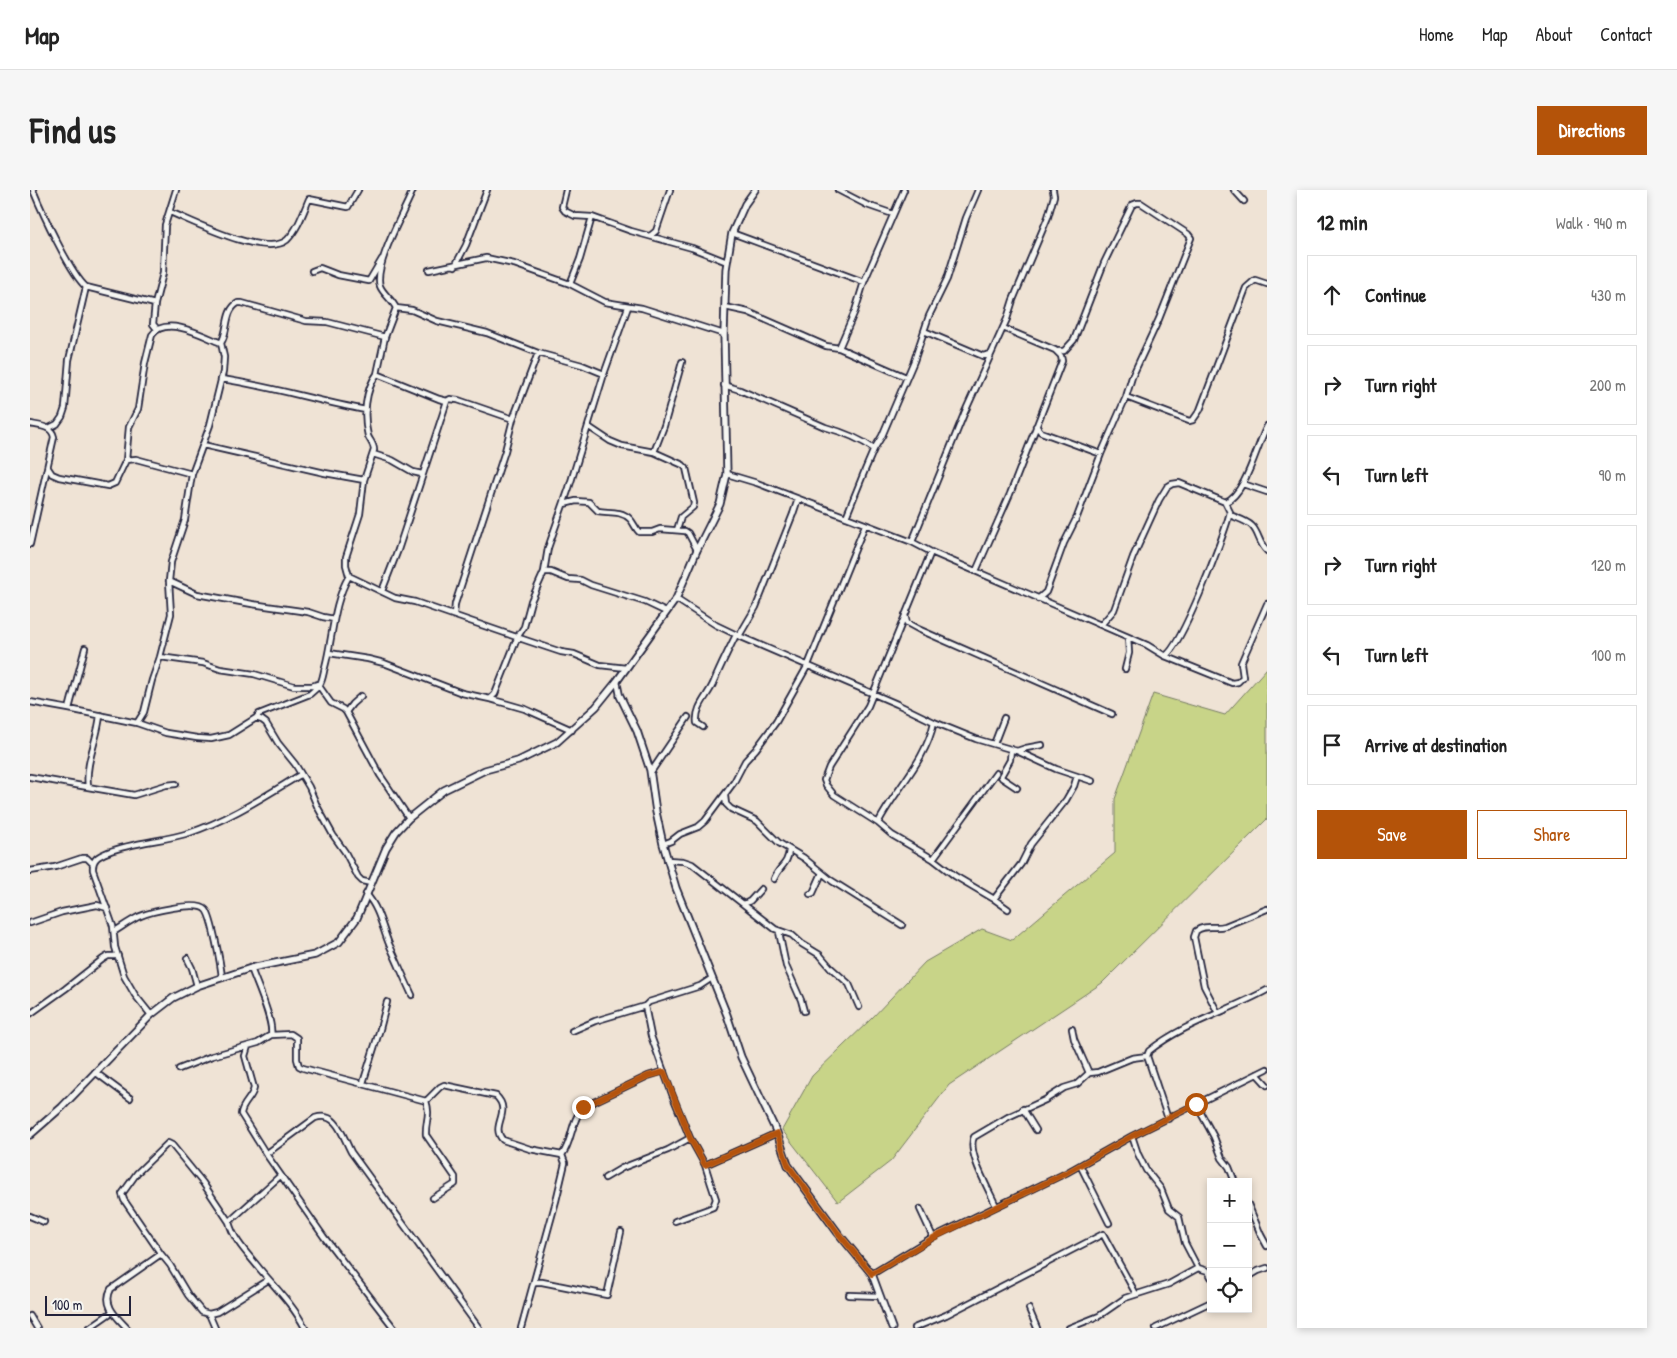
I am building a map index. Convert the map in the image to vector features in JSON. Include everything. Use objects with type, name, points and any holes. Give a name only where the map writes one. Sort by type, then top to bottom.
[{"type":"street","points":[[33,190],[80,282],[86,287],[155,304]]},
{"type":"street","points":[[158,329],[153,324],[155,304],[162,273],[165,225],[176,190]]},
{"type":"street","points":[[170,212],[235,239],[274,246],[285,241],[295,231],[310,199],[348,207],[358,190]]},
{"type":"street","points":[[312,271],[320,268],[338,275],[369,281],[385,253],[413,190]]},
{"type":"street","points":[[455,266],[466,245],[487,190]]},
{"type":"street","points":[[566,190],[562,206],[565,211],[575,216],[592,217],[692,248],[727,262]]},
{"type":"street","points":[[650,236],[656,231],[670,190]]},
{"type":"street","points":[[30,1136],[62,1107],[151,1015],[173,998],[197,986],[251,968],[315,954],[339,942],[357,918],[386,848],[396,832],[409,818],[444,790],[485,770],[518,761],[558,742],[596,707],[617,681],[676,599],[697,550],[720,504],[727,474],[724,334],[727,262],[732,233],[744,204],[755,190]]},
{"type":"street","points":[[838,190],[867,205],[893,214]]},
{"type":"street","points":[[839,348],[858,303],[864,282],[885,238],[904,190]]},
{"type":"street","points":[[846,517],[874,449],[882,436],[914,361],[936,300],[947,279],[966,218],[978,190]]},
{"type":"street","points":[[912,542],[1048,217],[1054,196],[1052,190]]},
{"type":"street","points":[[1234,190],[1244,201]]},
{"type":"street","points":[[1003,328],[1058,351],[1064,351],[1074,340],[1104,263],[1132,205],[1136,203],[1141,203],[1180,228],[1191,238],[1190,245],[1159,319],[1132,377],[1126,397],[1101,454],[1077,518],[1064,543],[1046,592],[1038,599]]},
{"type":"street","points":[[570,284],[580,259],[592,217]]},
{"type":"street","points":[[656,231],[660,239]]},
{"type":"street","points":[[732,233],[864,282]]},
{"type":"street","points":[[385,253],[379,275],[379,284],[396,308],[412,310],[437,321],[487,334],[604,374]]},
{"type":"street","points":[[429,270],[486,258],[493,259],[533,270],[570,284],[605,302],[642,308],[724,334]]},
{"type":"street","points":[[1126,397],[1189,421],[1193,420],[1200,410],[1246,288],[1256,280],[1267,284]]},
{"type":"street","points":[[49,428],[57,424],[65,408],[69,360],[86,287]]},
{"type":"street","points":[[137,723],[144,712],[171,614],[169,581],[171,562],[185,520],[192,474],[210,425],[222,379],[224,357],[222,344],[228,318],[234,305],[238,303],[306,320],[327,322],[385,337]]},
{"type":"street","points":[[490,699],[495,694],[518,636],[524,627],[531,601],[544,572],[548,548],[589,427],[604,374],[628,307]]},
{"type":"street","points":[[725,307],[748,312],[826,346],[839,348],[906,377]]},
{"type":"street","points":[[30,702],[69,708],[137,723],[166,733],[211,739],[229,735],[256,718],[259,714],[310,694],[320,684],[329,653],[334,619],[341,592],[349,576],[346,557],[360,514],[364,480],[373,454],[374,446],[368,434],[366,410],[370,387],[377,374],[385,337],[396,308]]},
{"type":"street","points":[[48,468],[54,476],[108,486],[115,483],[126,460],[129,427],[138,409],[147,352],[152,335],[158,329],[174,327],[204,335],[222,344]]},
{"type":"street","points":[[924,331],[983,356],[987,362]]},
{"type":"street","points":[[976,571],[1010,494],[1050,388],[1061,367],[1062,360],[1058,351]]},
{"type":"street","points":[[454,615],[455,604],[505,451],[513,419],[538,353]]},
{"type":"street","points":[[983,356],[990,354]]},
{"type":"street","points":[[654,452],[664,426],[682,362]]},
{"type":"street","points":[[377,374],[447,401],[450,399],[458,400],[513,419]]},
{"type":"street","points":[[222,379],[242,381],[366,410]]},
{"type":"street","points":[[724,385],[740,390],[825,427],[839,430],[862,440],[874,449]]},
{"type":"street","points":[[382,591],[415,500],[447,401]]},
{"type":"street","points":[[30,424],[49,428],[52,430],[54,437],[30,544]]},
{"type":"street","points":[[1036,426],[1042,432],[1101,454]]},
{"type":"street","points":[[1225,502],[1232,499],[1243,484],[1267,426]]},
{"type":"street","points":[[589,427],[610,441],[622,446],[654,452],[683,465],[694,503],[693,507],[681,517],[678,530]]},
{"type":"street","points":[[203,445],[364,480]]},
{"type":"street","points":[[373,454],[392,460],[413,472],[422,474]]},
{"type":"street","points":[[126,460],[136,459],[192,474]]},
{"type":"street","points":[[727,474],[757,483],[912,542],[931,552],[1128,637],[1165,656],[1232,683],[1238,682],[1242,677],[1242,663],[1267,604]]},
{"type":"street","points":[[1101,625],[1114,610],[1133,557],[1159,500],[1167,487],[1180,483],[1225,502],[1230,509],[1230,515],[1204,583],[1174,647],[1170,654],[1165,656]]},
{"type":"street","points":[[1243,484],[1267,492]]},
{"type":"street","points":[[703,727],[697,723],[698,709],[712,685],[718,669],[756,607],[798,499]]},
{"type":"street","points":[[564,504],[576,501],[589,502],[598,512],[612,511],[629,518],[639,532],[652,532],[660,529],[678,530],[688,533],[697,550]]},
{"type":"street","points":[[1230,515],[1254,528],[1263,548],[1267,551]]},
{"type":"street","points":[[663,844],[680,834],[698,827],[725,796],[745,761],[776,722],[808,665],[865,525]]},
{"type":"street","points":[[931,552],[862,716],[829,767],[824,780],[834,795],[878,823],[892,835],[1008,909]]},
{"type":"street","points":[[545,564],[550,572]]},
{"type":"street","points":[[544,572],[550,572],[563,578],[581,580],[591,585],[646,602],[666,612]]},
{"type":"street","points":[[349,576],[395,598],[415,602],[557,650],[581,656],[600,665],[626,668]]},
{"type":"street","points":[[169,581],[197,594],[308,612],[334,619]]},
{"type":"street","points":[[676,599],[716,625],[738,636],[872,693],[934,722],[1017,751],[1056,769],[1092,781]]},
{"type":"street","points":[[904,614],[909,625],[1112,714]]},
{"type":"street","points":[[1125,668],[1129,653],[1128,637]]},
{"type":"street","points":[[69,708],[86,648]]},
{"type":"street","points":[[329,653],[384,663],[462,693],[524,709],[572,730]]},
{"type":"street","points":[[160,657],[198,662],[220,669],[254,674],[294,686],[320,684]]},
{"type":"street","points":[[617,681],[620,696],[637,731],[651,772],[656,812],[667,860],[741,1057],[777,1133],[788,1165],[838,1233],[872,1274],[892,1328]]},
{"type":"street","points":[[320,684],[331,703],[346,712],[375,766],[409,818]]},
{"type":"street","points":[[608,691],[620,696]]},
{"type":"street","points":[[495,694],[499,702]]},
{"type":"street","points":[[346,712],[361,696]]},
{"type":"street","points":[[88,786],[90,762],[100,715]]},
{"type":"street","points":[[651,772],[688,717]]},
{"type":"street","points":[[256,718],[266,723],[309,787],[333,836],[345,852],[358,877],[371,883]]},
{"type":"street","points":[[994,744],[1004,718]]},
{"type":"street","points":[[878,823],[884,810],[919,761],[934,722]]},
{"type":"street","points":[[1017,751],[1042,746]]},
{"type":"street","points":[[1010,749],[1010,760],[1002,778],[1017,788]]},
{"type":"street","points":[[933,860],[996,774]]},
{"type":"street","points":[[92,863],[95,858],[109,852],[187,833],[218,822],[300,775]]},
{"type":"street","points":[[30,776],[134,795],[166,785],[176,784]]},
{"type":"street","points":[[994,899],[1021,864],[1031,844],[1066,800],[1077,776]]},
{"type":"street","points":[[725,796],[726,804]]},
{"type":"street","points":[[720,802],[757,821],[770,836],[789,850],[804,858],[858,899],[902,925]]},
{"type":"street","points":[[774,879],[777,872],[787,862],[789,850]]},
{"type":"street","points":[[30,870],[54,867],[82,858],[87,858],[92,863],[95,878],[115,931],[114,938],[124,976],[151,1015]]},
{"type":"street","points":[[667,860],[683,861],[692,864],[779,932],[792,935],[802,944],[820,955],[849,984],[859,1008]]},
{"type":"street","points":[[810,894],[813,893],[822,873]]},
{"type":"street","points":[[744,904],[750,901],[761,889]]},
{"type":"street","points":[[366,894],[376,908],[388,942],[412,995]]},
{"type":"street","points":[[30,923],[62,912],[97,905],[107,908]]},
{"type":"street","points":[[115,931],[141,916],[193,905],[206,909],[218,950],[222,978]]},
{"type":"street","points":[[1218,1013],[1204,986],[1194,937],[1196,931],[1205,927],[1218,928],[1225,926],[1267,909]]},
{"type":"street","points":[[779,932],[786,966],[804,1011]]},
{"type":"street","points":[[30,1014],[103,959],[108,956],[118,956]]},
{"type":"street","points":[[187,958],[197,986]]},
{"type":"street","points":[[251,968],[268,1015],[272,1030],[271,1035]]},
{"type":"street","points":[[572,1031],[596,1021],[646,1006],[649,1002],[700,986],[712,978]]},
{"type":"street","points":[[1168,1119],[1146,1056],[1149,1050],[1218,1013],[1267,990]]},
{"type":"street","points":[[363,1083],[387,1002]]},
{"type":"street","points":[[646,1006],[648,1024],[664,1072],[690,1138],[705,1165],[715,1203],[708,1210],[675,1221]]},
{"type":"street","points":[[1072,1029],[1074,1039],[1089,1073]]},
{"type":"street","points":[[179,1069],[212,1056],[258,1043],[271,1035],[291,1034],[297,1038],[297,1059],[299,1066],[303,1068],[426,1101]]},
{"type":"street","points":[[248,1046],[245,1056],[254,1088],[253,1094],[242,1107],[241,1114],[280,1176],[394,1328]]},
{"type":"street","points":[[996,1206],[974,1157],[972,1141],[974,1138],[1023,1109],[1035,1106],[1064,1088],[1077,1084],[1089,1073],[1098,1072],[1132,1058],[1146,1056]]},
{"type":"street","points":[[872,1274],[933,1238],[1267,1069]]},
{"type":"street","points":[[95,1072],[130,1098]]},
{"type":"street","points":[[562,1155],[568,1145],[576,1116],[583,1107],[648,1076],[664,1072]]},
{"type":"street","points":[[1257,1074],[1267,1085]]},
{"type":"street","points":[[426,1101],[440,1087],[444,1086],[496,1096],[504,1110],[499,1128],[500,1137],[530,1149],[562,1155]]},
{"type":"street","points":[[426,1101],[429,1118],[425,1128],[426,1135],[456,1177],[455,1184],[433,1198]]},
{"type":"street","points":[[1196,1104],[1214,1137],[1222,1158],[1229,1167],[1233,1178]]},
{"type":"street","points":[[1023,1109],[1036,1130]]},
{"type":"street","points":[[266,1154],[315,1118],[324,1115],[331,1117],[351,1152],[479,1328]]},
{"type":"street","points":[[705,1165],[777,1133]]},
{"type":"street","points":[[1132,1136],[1146,1170],[1161,1189],[1169,1209],[1179,1217],[1185,1243],[1198,1268]]},
{"type":"street","points":[[605,1178],[622,1168],[668,1150],[690,1138]]},
{"type":"street","points":[[268,1280],[217,1312],[208,1314],[202,1312],[188,1295],[170,1265],[160,1254],[124,1200],[122,1194],[136,1172],[168,1143],[172,1145],[203,1183],[229,1222],[231,1231],[240,1244],[297,1314],[305,1328]]},
{"type":"street","points":[[521,1328],[535,1282],[565,1162],[562,1155]]},
{"type":"street","points":[[1080,1165],[1109,1223]]},
{"type":"street","points":[[229,1222],[280,1176]]},
{"type":"street","points":[[920,1208],[933,1238]]},
{"type":"street","points":[[1252,1214],[1260,1235],[1267,1246]]},
{"type":"street","points":[[30,1216],[44,1222]]},
{"type":"street","points":[[535,1282],[607,1295],[621,1232]]},
{"type":"street","points":[[914,1328],[946,1315],[1103,1234],[1136,1294]]},
{"type":"street","points":[[127,1328],[112,1312],[108,1300],[111,1289],[160,1254]]},
{"type":"street","points":[[1069,1328],[1076,1324],[1090,1321],[1125,1298],[1169,1284],[1198,1268],[1207,1271]]},
{"type":"street","points":[[1252,1275],[1267,1268]]},
{"type":"street","points":[[849,1295],[880,1296]]},
{"type":"street","points":[[1156,1328],[1207,1304]]},
{"type":"street","points":[[1029,1309],[1037,1328]]},
{"type":"street","points":[[89,1328],[112,1312]]},
{"type":"street","points":[[208,1314],[215,1328]]},
{"type":"street","points":[[30,1316],[37,1328]]},
{"type":"green space","points":[[1267,668],[1267,819],[1102,983],[949,1085],[891,1161],[838,1202],[782,1130],[812,1076],[872,1018],[925,962],[982,929],[1012,940],[1115,853],[1115,799],[1153,694],[1225,715]]},
{"type":"route","points":[[583,1107],[648,1076],[664,1072],[690,1138],[705,1165],[777,1133],[788,1165],[838,1233],[872,1274],[933,1238],[1066,1173],[1132,1136],[1196,1104]]}]
